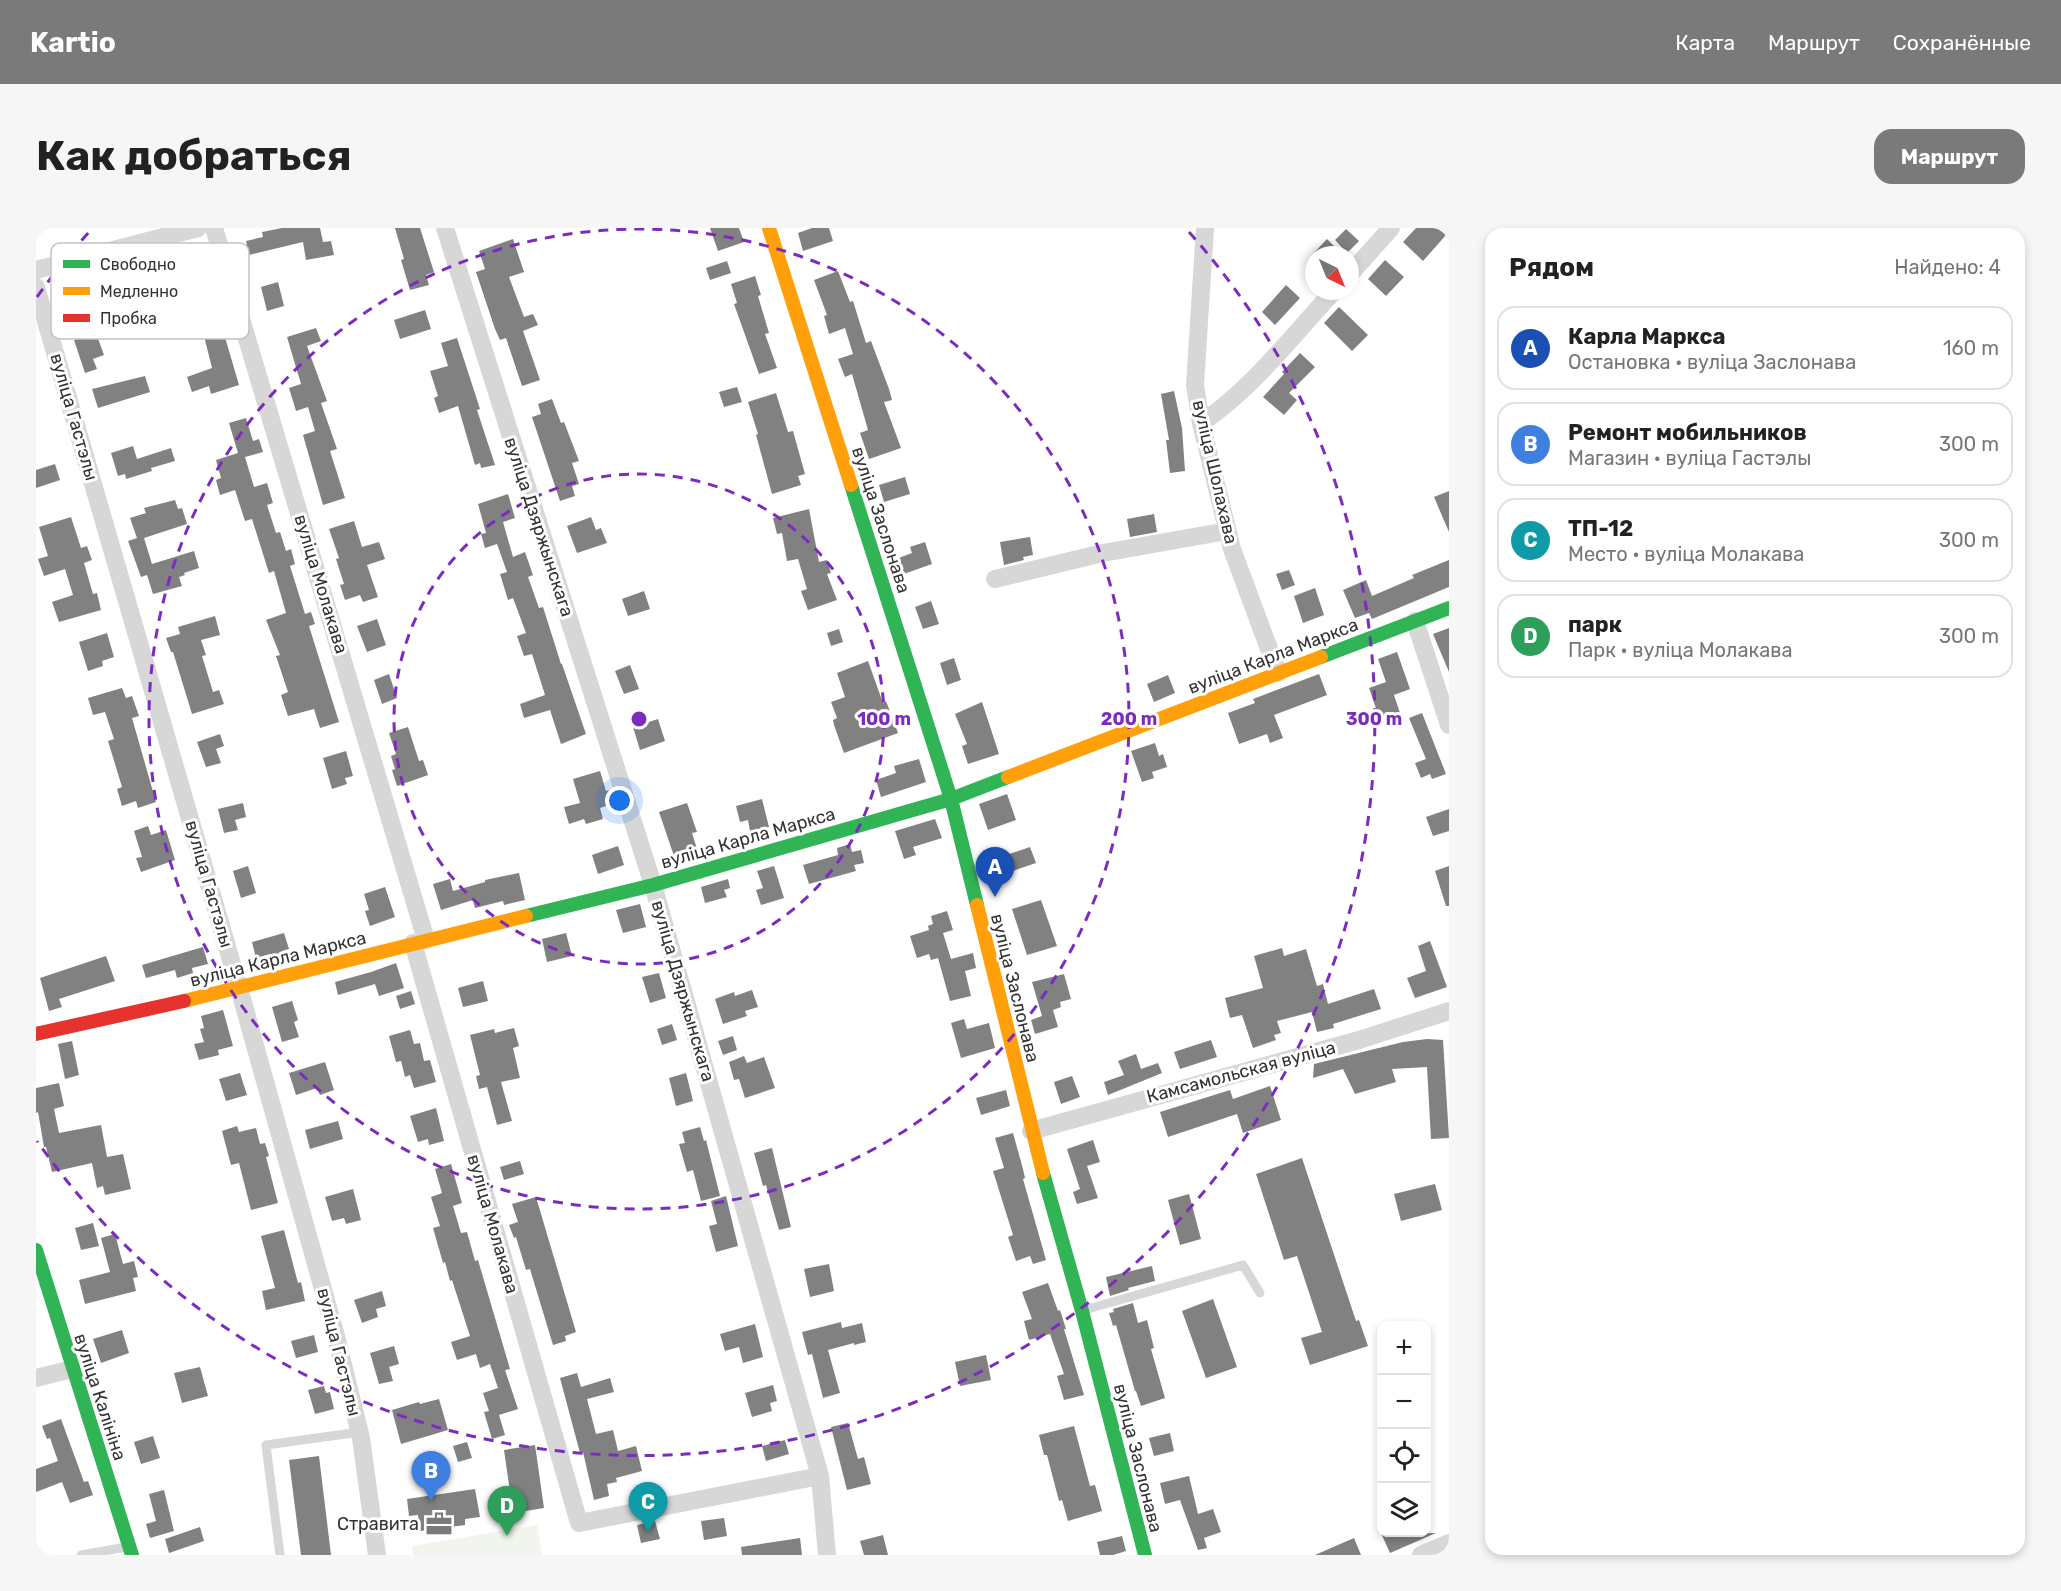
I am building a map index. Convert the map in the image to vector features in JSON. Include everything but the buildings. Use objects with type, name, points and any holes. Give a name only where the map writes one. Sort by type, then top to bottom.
[{"type":"street","points":[[140,243],[198,228]]},
{"type":"street","name":"вуліца Молакава","points":[[214,228],[218,243]]},
{"type":"street","name":"вуліца Дзяржынскага","points":[[445,228],[653,885],[820,1476],[827,1555]]},
{"type":"street","name":"вуліца Заслонава","points":[[769,228],[951,799],[1031,1131],[1082,1311],[1145,1555]]},
{"type":"street","name":"вуліца Шолахава","points":[[1205,228],[1195,385],[1201,423],[1232,549],[1278,673]]},
{"type":"street","points":[[1359,264],[1391,228]]},
{"type":"street","points":[[36,270],[51,266]]},
{"type":"street","name":"вуліца Гастэлы","points":[[36,287],[51,339]]},
{"type":"street","points":[[1201,423],[1243,390],[1326,300]]},
{"type":"street","name":"вуліца Гастэлы","points":[[51,339],[239,988],[336,1336],[360,1432],[378,1555]]},
{"type":"street","name":"вуліца Молакава","points":[[246,339],[420,941],[579,1523],[820,1476]]},
{"type":"street","points":[[995,579],[1103,553],[1227,531]]},
{"type":"street","name":"вуліца Карла Маркса","points":[[36,1034],[239,988],[420,941],[653,885],[951,799],[1449,608]]},
{"type":"street","points":[[1415,621],[1449,724]]},
{"type":"street","name":"Камсамольская вуліца","points":[[1031,1131],[1359,1040],[1449,1011]]},
{"type":"street","name":"вуліца Калініна","points":[[36,1250],[130,1551]]},
{"type":"street","points":[[36,1378],[72,1369]]},
{"type":"street","points":[[1421,1555],[1449,1543]]},
{"type":"lane","points":[[1082,1311],[1243,1265],[1260,1293]]},
{"type":"lane","points":[[280,1555],[266,1445],[360,1432]]},
{"type":"lane","points":[[81,1555],[130,1551]]},
{"type":"shaded area","points":[[537,1525],[542,1555],[413,1555],[412,1546]]},
{"type":"traffic: fast","points":[[851,485],[951,799],[977,905]]},
{"type":"traffic: fast","points":[[1321,657],[1449,608]]},
{"type":"traffic: fast","points":[[526,916],[653,885],[951,799],[1008,777]]},
{"type":"traffic: fast","points":[[1043,1173],[1082,1311],[1145,1555]]},
{"type":"traffic: fast","points":[[36,1250],[132,1555]]},
{"type":"traffic: slow","points":[[769,228],[851,485]]},
{"type":"traffic: slow","points":[[1008,777],[1321,657]]},
{"type":"traffic: slow","points":[[977,905],[1043,1173]]},
{"type":"traffic: slow","points":[[184,1001],[526,916]]},
{"type":"traffic: jam","points":[[36,1034],[184,1001]]},
{"type":"place","name":"Карла Маркса","points":[[995,897]]},
{"type":"place","name":"Ремонт мобильников","points":[[431,1501]]},
{"type":"place","name":"Стравита","points":[[439,1524]]},
{"type":"place","name":"ТП-12","points":[[648,1532]]},
{"type":"place","name":"парк","points":[[507,1536]]}]
